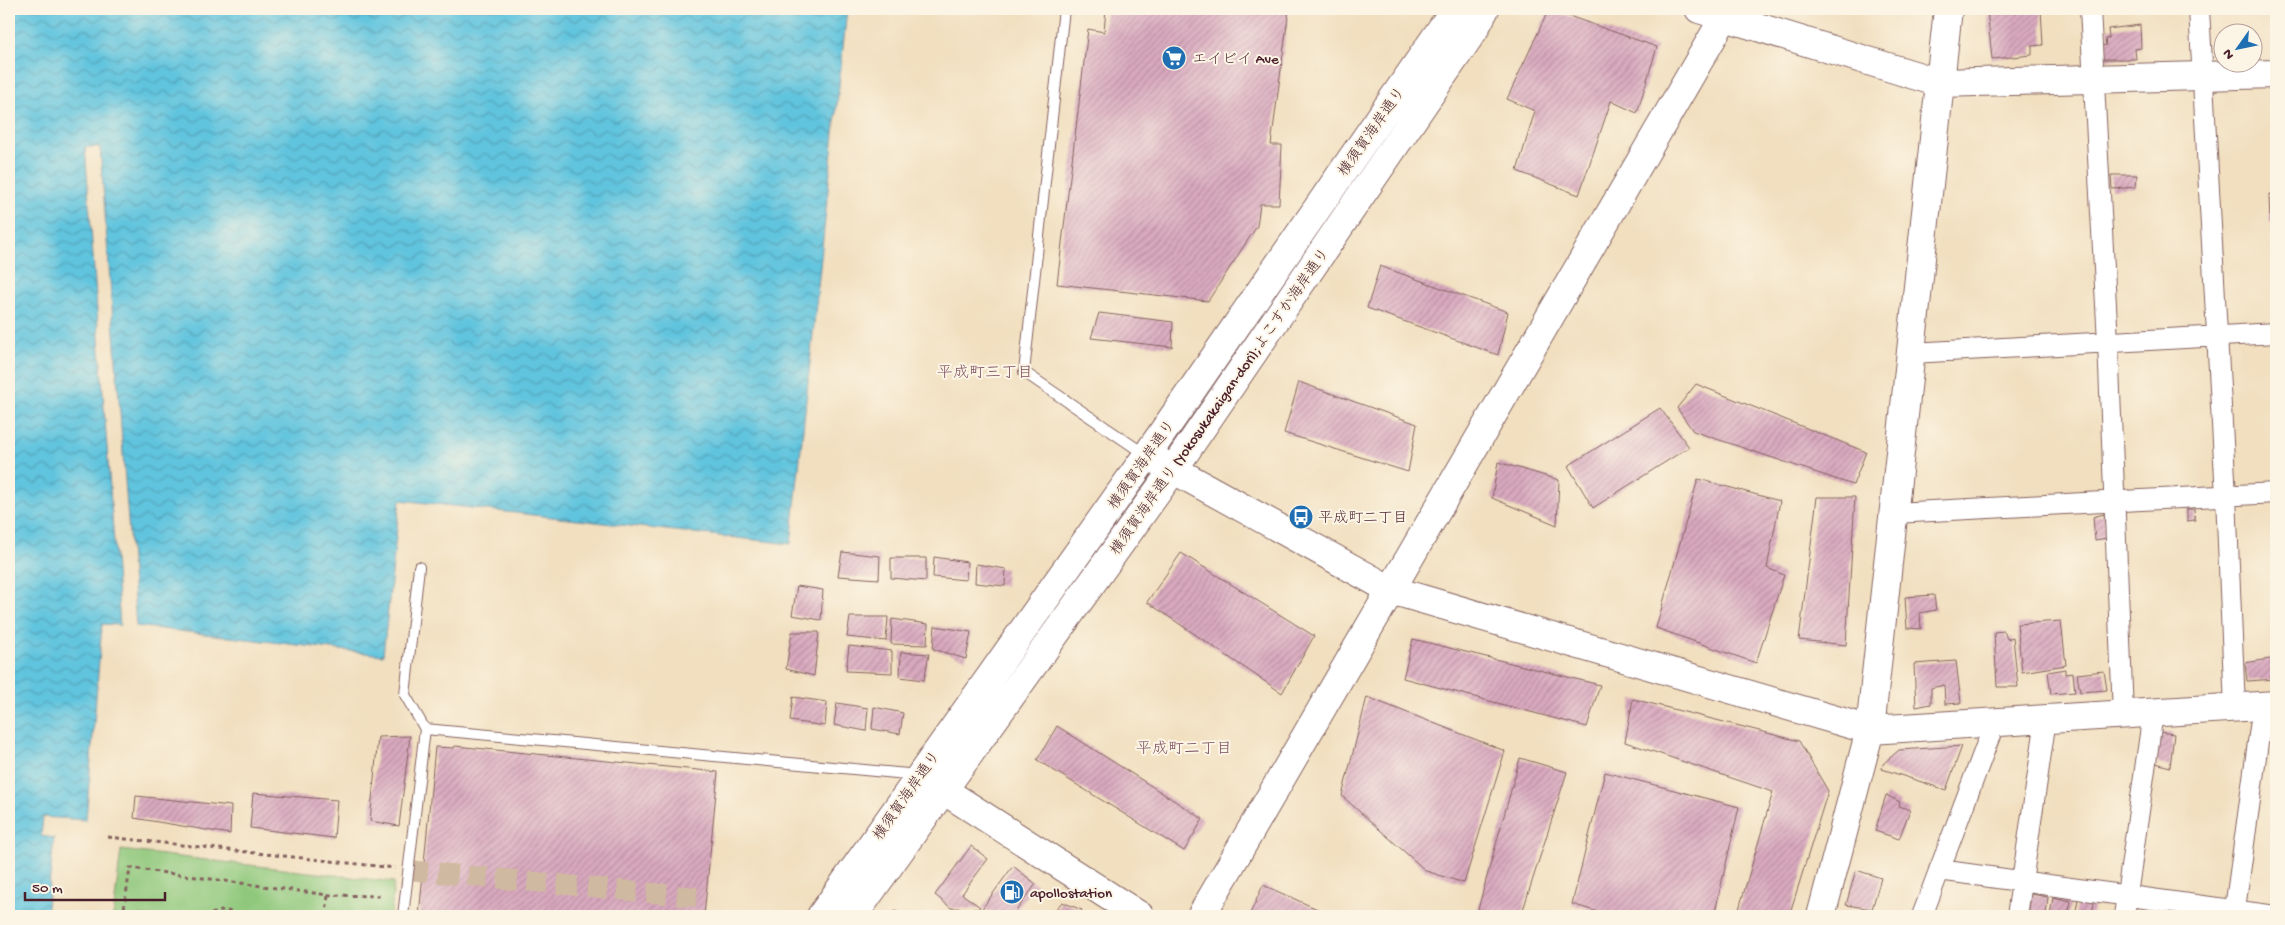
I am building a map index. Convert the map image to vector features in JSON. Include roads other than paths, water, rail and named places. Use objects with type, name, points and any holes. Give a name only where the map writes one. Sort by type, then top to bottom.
[{"type":"street","name":"横須賀海岸通り","points":[[821,916],[1147,456],[1456,9]]},
{"type":"street","name":"横須賀海岸通り (Yokosukakaigan-dori);よこすか海岸通り","points":[[853,916],[1173,470],[1468,39],[1485,9]]},
{"type":"street","points":[[1699,9],[1726,12],[1940,83],[2276,74]]},
{"type":"street","points":[[1820,916],[1870,730],[1948,9]]},
{"type":"street","points":[[2090,9],[2108,342],[2123,714]]},
{"type":"street","points":[[2199,9],[2226,496],[2235,708]]},
{"type":"street","points":[[1201,916],[1726,12]]},
{"type":"street","points":[[1911,353],[2276,333]]},
{"type":"street","points":[[1147,456],[1391,590],[1870,730],[2269,705],[2235,913]]},
{"type":"street","points":[[1894,513],[2276,493]]},
{"type":"street","points":[[2124,916],[2153,713]]},
{"type":"street","points":[[2017,916],[2046,719]]},
{"type":"street","points":[[1922,916],[1994,722]]},
{"type":"street","points":[[920,776],[944,788],[1140,916]]},
{"type":"street","points":[[1940,870],[2235,913],[2276,916]]},
{"type":"lane","points":[[1064,9],[1024,372],[1147,456]]},
{"type":"lane","points":[[403,916],[424,729],[404,694],[419,567]]},
{"type":"lane","points":[[424,729],[920,776]]},
{"type":"water","points":[[9,9],[847,9],[791,544],[400,500],[383,655],[136,626],[100,147],[85,147],[120,625],[102,624],[86,820],[43,817],[41,836],[54,838],[46,916],[9,916]]},
{"type":"tunnel","points":[[408,870],[706,898]]},
{"type":"place","name":"エイビイ Ave","points":[[1174,58]]},
{"type":"place","name":"平成町二丁目","points":[[1301,517]]},
{"type":"place","name":"apollostation","points":[[1012,892]]},
{"type":"district","name":"平成町三丁目","points":[[985,371]]},
{"type":"district","name":"平成町二丁目","points":[[1184,747]]}]
